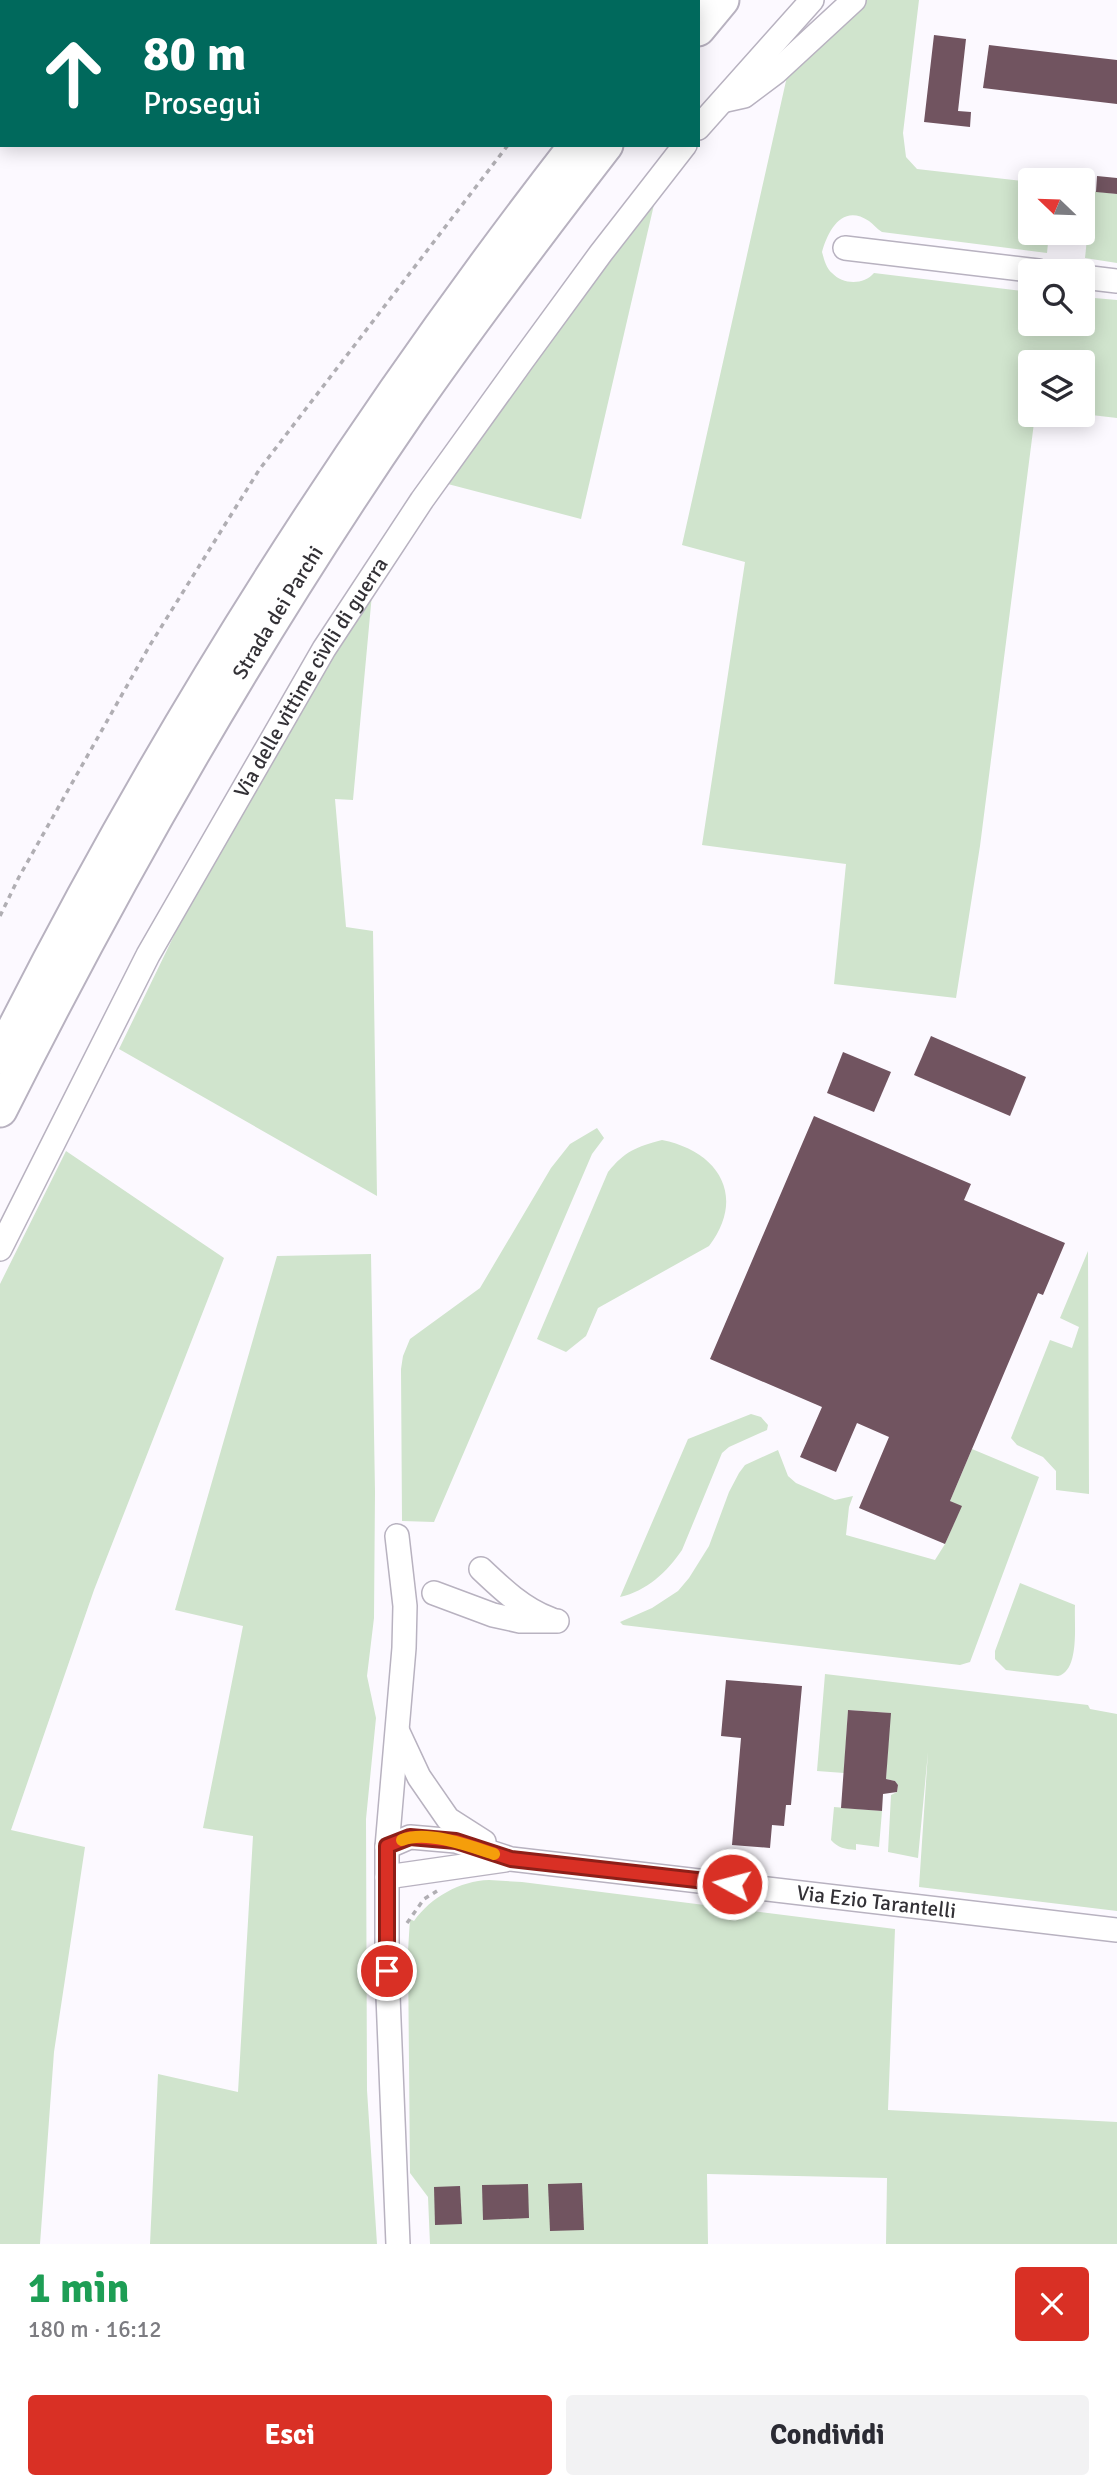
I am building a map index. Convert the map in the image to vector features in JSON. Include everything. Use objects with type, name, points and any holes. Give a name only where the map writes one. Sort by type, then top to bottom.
[{"type":"highway","points":[[700,27],[722,0]]},
{"type":"highway","name":"Strada dei Parchi","points":[[0,1057],[148,780],[285,556],[440,327],[575,147]]},
{"type":"highway","name":"Strada dei Parchi","points":[[0,1110],[146,832],[260,639],[408,412],[501,283],[604,147]]},
{"type":"street","points":[[700,126],[811,0]]},
{"type":"street","points":[[722,100],[744,96],[776,72],[854,0]]},
{"type":"street","name":"Via delle vittime civili di guerra","points":[[0,1249],[148,956],[324,649],[422,500],[601,253],[683,147]]},
{"type":"street","points":[[845,248],[1018,269]]},
{"type":"street","points":[[1095,278],[1117,281]]},
{"type":"street","points":[[397,1536],[405,1606],[404,1648],[387,1846],[387,1984],[398,2244]]},
{"type":"street","points":[[434,1593],[493,1615],[520,1621],[557,1621],[539,1615],[507,1594],[481,1569]]},
{"type":"street","points":[[397,1730],[419,1777],[448,1819],[511,1859]]},
{"type":"street","points":[[387,1846],[410,1837],[456,1841],[511,1859]]},
{"type":"street","points":[[387,1877],[511,1859]]},
{"type":"street","name":"Via Ezio Tarantelli","points":[[511,1859],[1117,1930]]},
{"type":"path","points":[[0,916],[19,877],[150,645],[259,470],[506,147]]},
{"type":"path","points":[[406,1934],[407,1923],[424,1899],[444,1887]]},
{"type":"green space","points":[[858,0],[919,0],[903,133],[906,157],[917,169],[1018,181],[1018,245],[1048,245],[1047,253],[882,232],[869,221],[851,215],[844,217],[832,228],[822,252],[830,271],[837,277],[853,282],[865,280],[874,273],[1018,290],[1018,336],[1095,336],[1095,298],[1117,300],[1117,418],[1095,415],[1095,350],[1018,350],[1018,427],[1033,427],[980,846],[956,998],[834,984],[846,864],[702,845],[745,562],[682,545],[788,72]]},
{"type":"green space","points":[[1096,191],[1117,194],[1117,263],[1085,258],[1086,245],[1096,245]]},
{"type":"green space","points":[[656,196],[581,519],[444,483]]},
{"type":"green space","points":[[372,594],[353,800],[335,799],[346,927],[373,931],[377,1196],[119,1049],[182,919],[313,688]]},
{"type":"green space","points":[[597,1128],[604,1138],[592,1154],[434,1522],[402,1521],[401,1369],[410,1339],[480,1288],[551,1168],[570,1144]]},
{"type":"green space","points":[[662,1140],[698,1154],[712,1165],[721,1178],[726,1193],[726,1210],[720,1228],[709,1246],[598,1308],[586,1336],[566,1352],[537,1339],[608,1172],[632,1151]]},
{"type":"green space","points":[[66,1151],[224,1258],[94,1590],[11,1830],[85,1847],[54,2052],[40,2244],[0,2244],[0,1284]]},
{"type":"green space","points":[[1088,1251],[1089,1494],[1056,1490],[1056,1471],[1043,1457],[1017,1445],[1011,1438],[1050,1340],[1072,1348],[1079,1327],[1060,1318]]},
{"type":"green space","points":[[371,1254],[374,1618],[367,1676],[376,1718],[366,1819],[367,2090],[377,2244],[150,2244],[158,2074],[238,2092],[253,1836],[203,1828],[243,1626],[175,1610],[277,1256]]},
{"type":"green space","points":[[751,1414],[761,1417],[768,1425],[767,1430],[729,1447],[722,1453],[682,1550],[656,1580],[620,1597],[688,1439]]},
{"type":"green space","points":[[972,1449],[1039,1477],[970,1662],[960,1665],[623,1625],[620,1622],[652,1608],[678,1591],[689,1578],[709,1546],[729,1492],[745,1465],[778,1450],[788,1476],[796,1483],[835,1500],[853,1496],[846,1535],[935,1560],[961,1507],[950,1501]]},
{"type":"green space","points":[[1020,1583],[1075,1605],[1073,1656],[1065,1672],[1058,1676],[1006,1670],[995,1659],[995,1651]]},
{"type":"green space","points":[[825,1674],[1088,1705],[1090,1709],[1117,1714],[1117,1911],[919,1887],[928,1752],[918,1858],[888,1852],[891,1795],[897,1792],[898,1785],[895,1781],[886,1779],[890,1713],[848,1710],[844,1773],[817,1771]]},
{"type":"green space","points":[[834,1807],[882,1811],[879,1847],[856,1844],[856,1850],[842,1848],[834,1843],[831,1840]]},
{"type":"green space","points":[[489,1880],[895,1929],[888,2110],[1117,2122],[1117,2244],[886,2244],[887,2178],[707,2174],[708,2244],[430,2244],[428,2197],[410,2173],[410,1919],[414,1921],[429,1905],[457,1887]]},
{"type":"building","points":[[934,35],[966,39],[958,111],[971,112],[970,127],[924,122]]},
{"type":"building","points":[[989,45],[1117,60],[1117,104],[983,88]]},
{"type":"building","points":[[1097,176],[1117,178],[1117,194],[1096,192]]},
{"type":"building","points":[[931,1036],[1026,1077],[1010,1116],[914,1075]]},
{"type":"building","points":[[843,1052],[891,1072],[874,1112],[827,1093]]},
{"type":"building","points":[[814,1116],[971,1184],[964,1200],[1065,1243],[1043,1295],[1038,1293],[950,1501],[962,1506],[945,1544],[859,1508],[889,1437],[857,1423],[836,1472],[800,1457],[822,1407],[710,1359]]},
{"type":"building","points":[[726,1680],[802,1686],[791,1805],[786,1805],[784,1826],[772,1825],[770,1848],[732,1845],[741,1738],[721,1736]]},
{"type":"building","points":[[848,1710],[891,1713],[886,1779],[895,1781],[898,1785],[897,1792],[883,1794],[882,1811],[841,1808]]},
{"type":"building","points":[[582,2183],[584,2230],[550,2231],[548,2184]]},
{"type":"building","points":[[528,2184],[529,2218],[483,2220],[482,2185]]},
{"type":"building","points":[[460,2186],[462,2224],[435,2225],[434,2187]]},
{"type":"slow traffic","points":[[402,1840],[410,1837],[456,1841],[494,1854]]},
{"type":"route","points":[[387,1971],[387,1846],[410,1837],[456,1841],[511,1859],[732,1884]]}]
